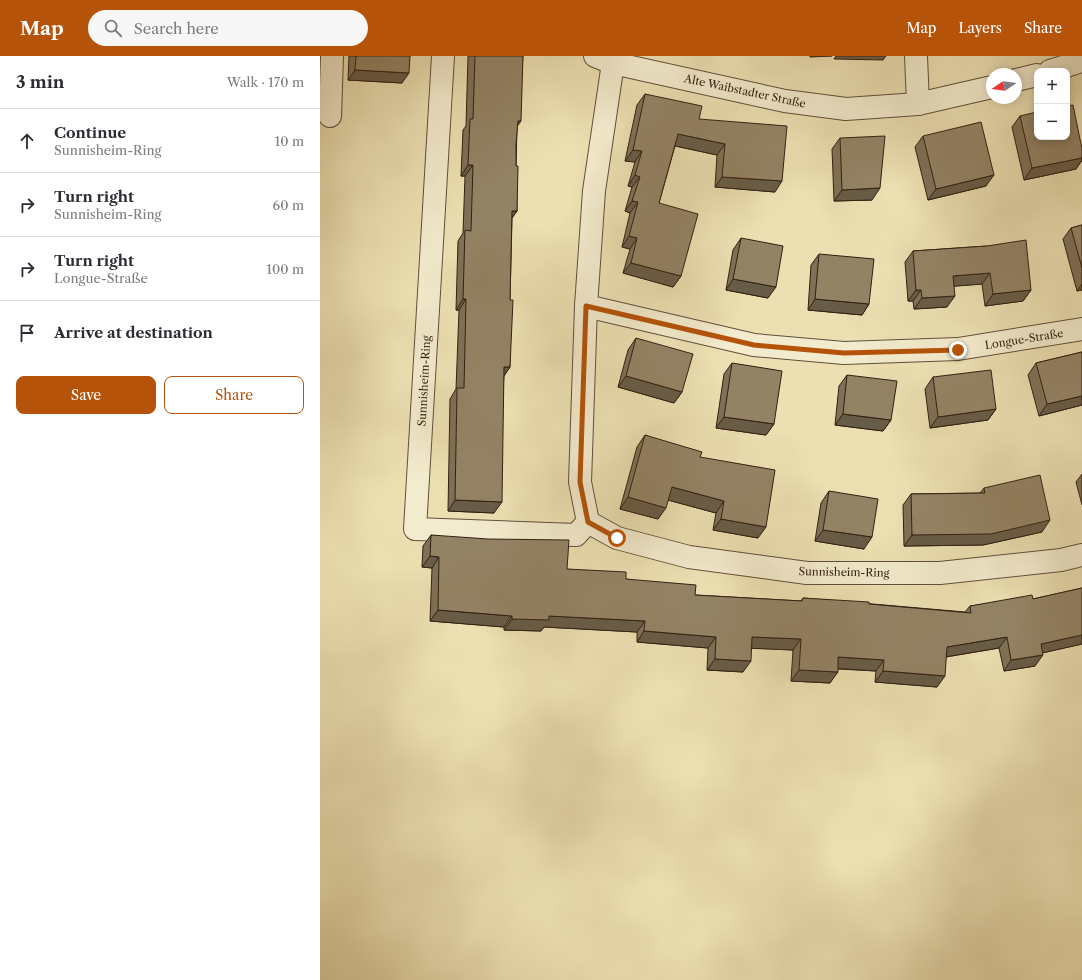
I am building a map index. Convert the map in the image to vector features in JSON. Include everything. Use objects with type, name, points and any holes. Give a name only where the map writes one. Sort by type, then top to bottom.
[{"type":"street","points":[[330,116],[332,56]]},
{"type":"street","name":"Sunnisheim-Ring","points":[[443,56],[415,529],[576,535],[588,522],[617,538],[689,557],[806,573],[940,573],[1061,560],[1082,555]]},
{"type":"street","points":[[916,56],[918,104]]},
{"type":"street","points":[[588,522],[580,482],[586,306],[604,59]]},
{"type":"street","name":"Alte Waibstadter Straße","points":[[604,59],[785,101],[846,109],[918,104],[986,88]]},
{"type":"street","points":[[1060,68],[1082,61]]},
{"type":"street","points":[[1022,79],[1034,76]]},
{"type":"street","name":"Longue-Straße","points":[[586,306],[754,345],[844,353],[958,350],[1082,329]]},
{"type":"building","points":[[356,56],[410,56],[409,73],[355,70]]},
{"type":"building","points":[[475,56],[523,56],[521,121],[518,121],[516,144],[516,166],[518,166],[517,211],[512,211],[510,300],[513,300],[510,367],[504,367],[502,502],[455,500],[457,388],[464,388],[466,299],[463,299],[465,230],[471,231],[473,165],[468,165],[470,119],[473,119]]},
{"type":"building","points":[[645,94],[702,106],[699,119],[787,126],[782,181],[722,177],[725,144],[678,134],[659,203],[698,214],[681,276],[631,263],[637,238],[629,236],[638,202],[632,201],[640,177],[635,175],[642,151],[633,150]]},
{"type":"building","points":[[1073,105],[1082,149],[1082,158],[1032,168],[1020,116],[1034,113],[1034,140],[1070,140],[1070,106]]},
{"type":"building","points":[[981,122],[994,175],[936,189],[923,136]]},
{"type":"building","points":[[885,136],[880,188],[842,190],[840,138]]},
{"type":"building","points":[[1082,225],[1082,268],[1071,228]]},
{"type":"building","points":[[741,238],[783,246],[776,287],[733,279]]},
{"type":"building","points":[[1026,240],[1031,290],[993,294],[990,273],[953,276],[955,296],[922,298],[921,290],[916,290],[913,251],[987,246]]},
{"type":"building","points":[[819,254],[874,259],[869,304],[815,299]]},
{"type":"building","points":[[636,338],[693,354],[682,392],[626,376]]},
{"type":"building","points":[[1082,352],[1082,396],[1047,404],[1036,363]]},
{"type":"building","points":[[732,363],[782,371],[774,424],[724,417]]},
{"type":"building","points":[[991,370],[996,409],[938,417],[933,377]]},
{"type":"building","points":[[847,375],[897,381],[891,420],[843,414]]},
{"type":"building","points":[[645,435],[702,452],[700,457],[775,470],[766,527],[721,519],[724,501],[672,487],[666,508],[628,497]]},
{"type":"building","points":[[1040,475],[1050,520],[991,534],[912,535],[911,494],[985,493],[984,488]]},
{"type":"building","points":[[829,491],[878,499],[872,537],[823,530]]},
{"type":"building","points":[[431,535],[488,539],[569,540],[567,569],[626,572],[626,579],[696,585],[695,595],[802,601],[803,598],[869,602],[869,604],[971,613],[970,606],[1032,595],[1033,599],[1082,588],[1082,635],[1041,644],[1043,655],[1011,660],[1007,637],[947,647],[945,676],[883,671],[884,660],[838,657],[838,672],[799,670],[801,639],[752,637],[751,661],[715,659],[716,637],[644,631],[645,621],[549,616],[549,620],[512,619],[512,616],[438,610],[439,557],[430,556]]},
{"type":"route","points":[[617,538],[588,522],[580,482],[586,306],[754,345],[844,353],[958,350]]}]
